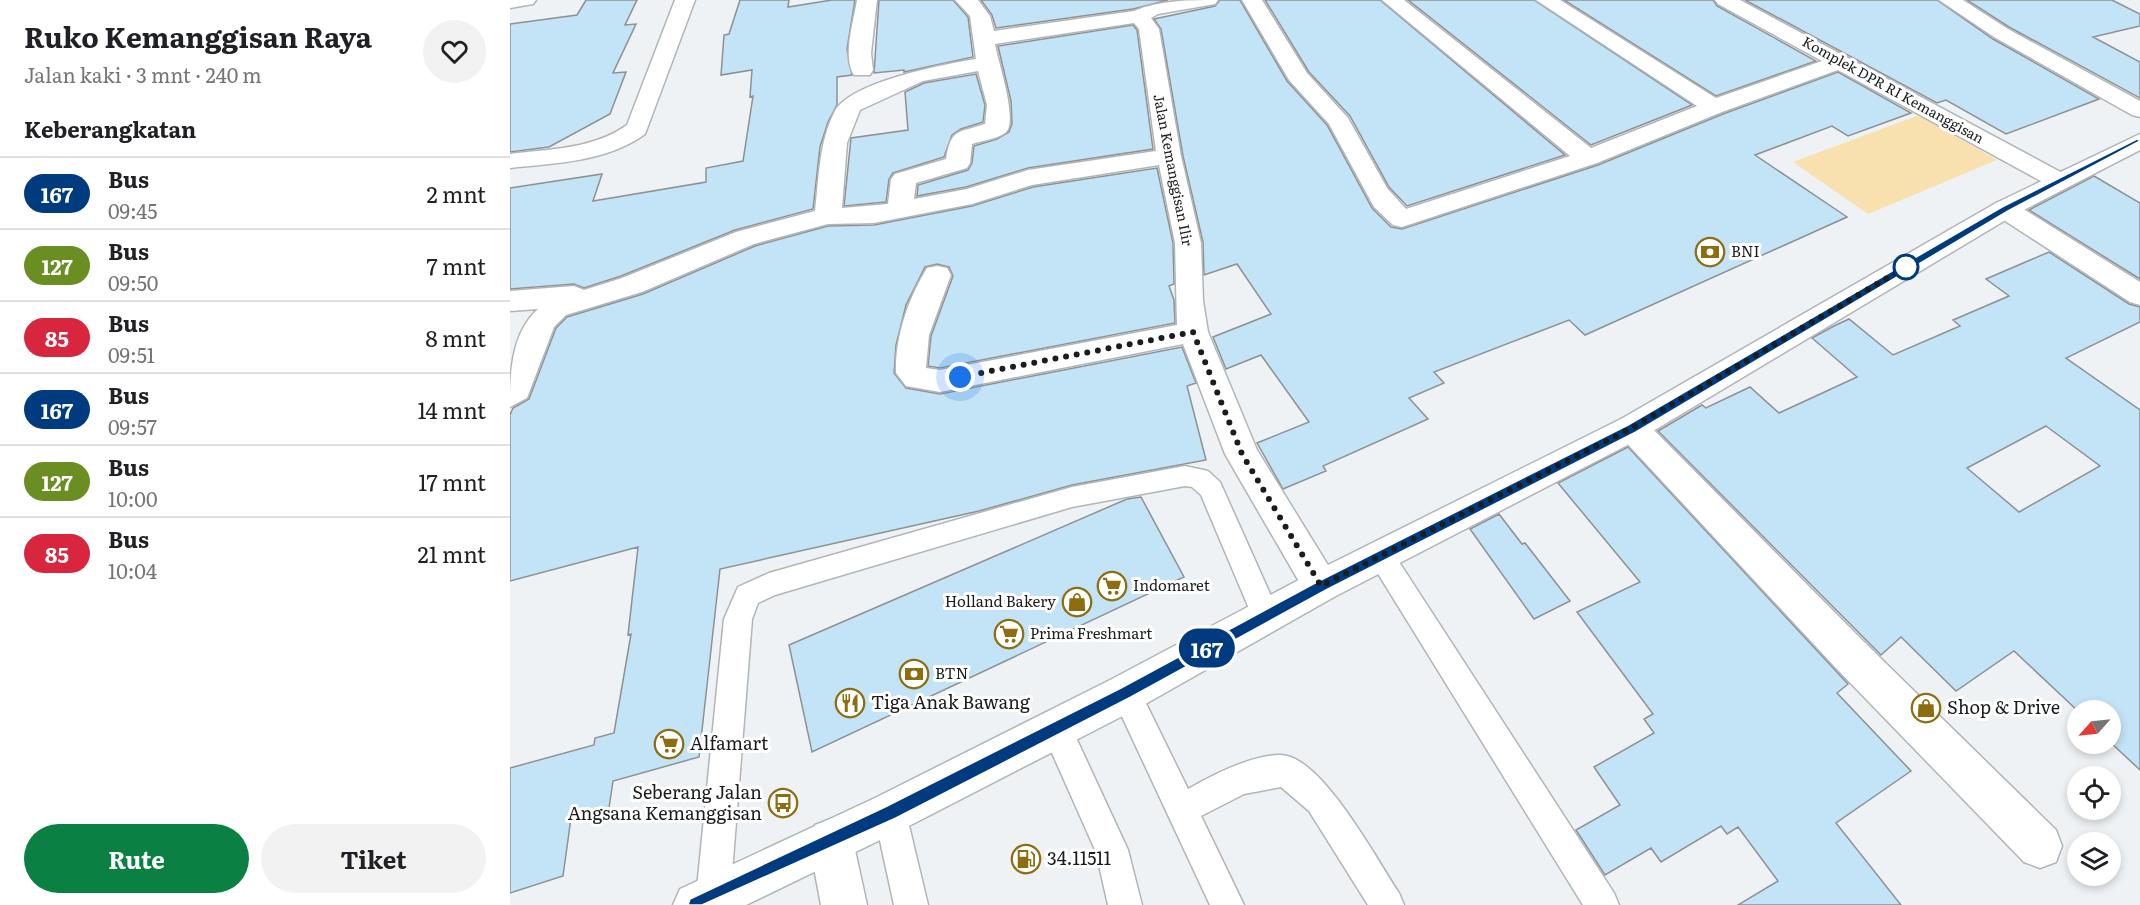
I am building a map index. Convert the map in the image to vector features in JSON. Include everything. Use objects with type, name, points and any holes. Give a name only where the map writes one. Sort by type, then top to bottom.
[{"type":"street","points":[[510,2],[526,0]]},
{"type":"street","points":[[510,161],[603,146],[629,136],[637,129],[686,0]]},
{"type":"street","points":[[862,70],[860,53],[867,0]]},
{"type":"street","points":[[900,210],[904,179],[958,163],[962,140],[994,132],[998,128],[998,105],[987,63],[982,19],[977,8],[965,0]]},
{"type":"street","points":[[984,39],[1139,16],[1152,9],[1208,0]]},
{"type":"street","points":[[1252,0],[1264,15],[1299,77],[1330,109],[1359,154],[1374,186],[1400,219],[1406,219],[1588,158],[1714,107],[1842,61]]},
{"type":"street","points":[[1392,0],[1588,158]]},
{"type":"street","points":[[1546,0],[1714,107]]},
{"type":"street","name":"Komplek DPR RI Kemanggisan","points":[[1725,0],[1842,61],[2060,181]]},
{"type":"street","points":[[1949,0],[2001,33],[2140,110]]},
{"type":"street","name":"Jalan Kemanggisan Ilir","points":[[1139,16],[1149,29],[1151,37],[1169,156],[1188,243],[1189,301],[1193,332],[1242,454],[1321,586]]},
{"type":"street","points":[[828,216],[835,144],[846,112],[852,105],[917,76],[987,63]]},
{"type":"street","points":[[705,901],[890,813],[1055,726],[1126,693],[1321,586],[1632,428],[2005,209],[2140,141]]},
{"type":"street","points":[[510,395],[516,390],[541,322],[547,314],[556,308],[594,295],[632,285],[745,238],[828,216],[900,210],[972,196],[1028,178],[1169,156]]},
{"type":"street","points":[[2005,209],[2140,296]]},
{"type":"street","points":[[937,275],[914,331],[910,362],[911,373],[917,378],[940,381],[1193,332]]},
{"type":"street","points":[[510,301],[594,295]]},
{"type":"street","points":[[1632,428],[1848,653],[2040,846]]},
{"type":"street","points":[[831,841],[844,905]]},
{"type":"lane","points":[[705,901],[738,619],[748,595],[769,585],[1072,497],[1185,476],[1199,478],[1211,489],[1266,616]]},
{"type":"lane","points":[[1381,556],[1602,905]]},
{"type":"lane","points":[[1126,693],[1227,905]]},
{"type":"lane","points":[[1055,726],[1112,850],[1125,905]]},
{"type":"lane","points":[[1181,810],[1230,782],[1259,772],[1286,771],[1320,800],[1387,905]]},
{"type":"lane","points":[[890,813],[911,905]]},
{"type":"shaded area","points":[[1919,115],[1997,160],[1868,214],[1793,162]]},
{"type":"building","points":[[586,0],[637,0],[625,25],[636,24],[613,73],[626,72],[610,114],[549,147],[510,152],[510,24],[577,15]]},
{"type":"building","points":[[740,0],[789,0],[788,7],[832,0],[855,0],[847,49],[852,75],[837,77],[837,105],[828,122],[820,147],[813,209],[735,230],[621,276],[584,288],[574,284],[510,289],[510,188],[602,174],[593,201],[706,182],[706,168],[743,161],[753,96],[750,97],[752,70],[721,75],[724,35],[729,34]]},
{"type":"building","points":[[879,0],[953,0],[968,17],[973,57],[904,72],[904,70],[874,73]]},
{"type":"building","points":[[981,0],[1168,0],[1133,9],[996,28],[992,15]]},
{"type":"building","points":[[1220,0],[1240,0],[1287,81],[1327,125],[1372,208],[1391,227],[1402,229],[1598,165],[1723,114],[1838,72],[1911,113],[1848,136],[1832,126],[1755,155],[1847,217],[1585,335],[1569,320],[1434,372],[1444,383],[1409,398],[1428,419],[1323,466],[1326,471],[1283,489],[1257,443],[1309,422],[1261,355],[1226,369],[1213,337],[1271,314],[1237,264],[1204,275],[1203,242],[1183,156],[1161,29],[1154,19],[1215,6]]},
{"type":"building","points":[[1265,0],[1380,0],[1565,155],[1407,206],[1389,187],[1350,116],[1309,72]]},
{"type":"building","points":[[1408,0],[1534,0],[1692,105],[1591,145]]},
{"type":"building","points":[[1564,0],[1713,0],[1717,6],[1816,61],[1716,96]]},
{"type":"building","points":[[1745,0],[1937,0],[1993,39],[2099,99],[2006,134],[1946,100],[1937,103]]},
{"type":"building","points":[[1967,0],[2112,0],[2140,14],[2140,26],[2093,37],[2140,62],[2140,98],[2009,27]]},
{"type":"building","points":[[1133,25],[1137,30],[1153,149],[1028,168],[966,187],[917,196],[918,185],[968,170],[972,163],[974,146],[997,139],[1009,132],[1012,124],[1011,101],[998,46]]},
{"type":"building","points":[[976,74],[985,105],[983,122],[961,129],[952,135],[944,157],[893,173],[889,179],[886,202],[844,206],[851,138],[908,130],[905,92],[924,83]]},
{"type":"building","points":[[1157,168],[1173,243],[1174,284],[1169,286],[1174,300],[1175,323],[940,368],[928,366],[931,336],[953,276],[949,267],[937,264],[925,267],[906,305],[896,345],[894,373],[906,388],[940,394],[1182,347],[1196,383],[1187,386],[1206,460],[1072,485],[979,511],[720,569],[699,757],[613,781],[609,808],[571,818],[563,876],[510,893],[510,768],[594,745],[595,738],[614,733],[631,634],[628,635],[638,547],[510,581],[510,415],[513,408],[529,399],[556,328],[567,317],[643,294],[755,246],[828,226],[874,225],[972,206],[1033,187]]},
{"type":"building","points":[[2094,176],[2140,203],[2140,279],[2029,210]]},
{"type":"building","points":[[2049,252],[2129,304],[2140,307],[2140,322],[2066,358],[2140,410],[2140,770],[2121,752],[2121,700],[2067,701],[2014,651],[1956,691],[1901,637],[1881,655],[1658,431],[1702,405],[1706,408],[1750,387],[1779,413],[1857,377],[1812,338],[1849,319],[1893,355],[1960,326],[1953,320],[2009,296],[1986,279]],"holes":[[[2046,426],[2100,466],[2019,512],[1967,468]]]},
{"type":"building","points":[[1628,447],[1848,684],[1837,693],[1911,771],[1836,823],[1901,905],[1738,905],[1778,881],[1738,827],[1727,834],[1721,826],[1661,862],[1651,848],[1605,875],[1576,830],[1620,805],[1594,767],[1654,733],[1644,719],[1653,714],[1577,612],[1640,582],[1558,483]]},
{"type":"building","points":[[1141,497],[1184,577],[812,752],[789,645],[1127,499]]},
{"type":"building","points":[[1499,514],[1522,544],[1525,543],[1570,601],[1534,619],[1470,529]]},
{"type":"bus line","name":"167","points":[[696,905],[890,813],[1055,726],[1126,693],[1321,586],[1632,428],[2005,209],[2140,141]]},
{"type":"place","name":"BNI","points":[[1710,252]]},
{"type":"place","name":"Indomaret","points":[[1112,586]]},
{"type":"place","name":"Holland Bakery","points":[[1077,602]]},
{"type":"place","name":"Prima Freshmart","points":[[1009,634]]},
{"type":"place","name":"BTN","points":[[914,674]]},
{"type":"place","name":"Tiga Anak Bawang","points":[[850,703]]},
{"type":"place","name":"Shop & Drive","points":[[1926,708]]},
{"type":"place","name":"Alfamart","points":[[669,744]]},
{"type":"place","name":"Seberang Jalan Angsana Kemanggisan","points":[[783,803]]},
{"type":"place","name":"34.11511","points":[[1026,859]]},
{"type":"route","points":[[960,377],[1063,359],[1193,332],[1242,454],[1321,586],[1632,428],[1906,267]]}]
